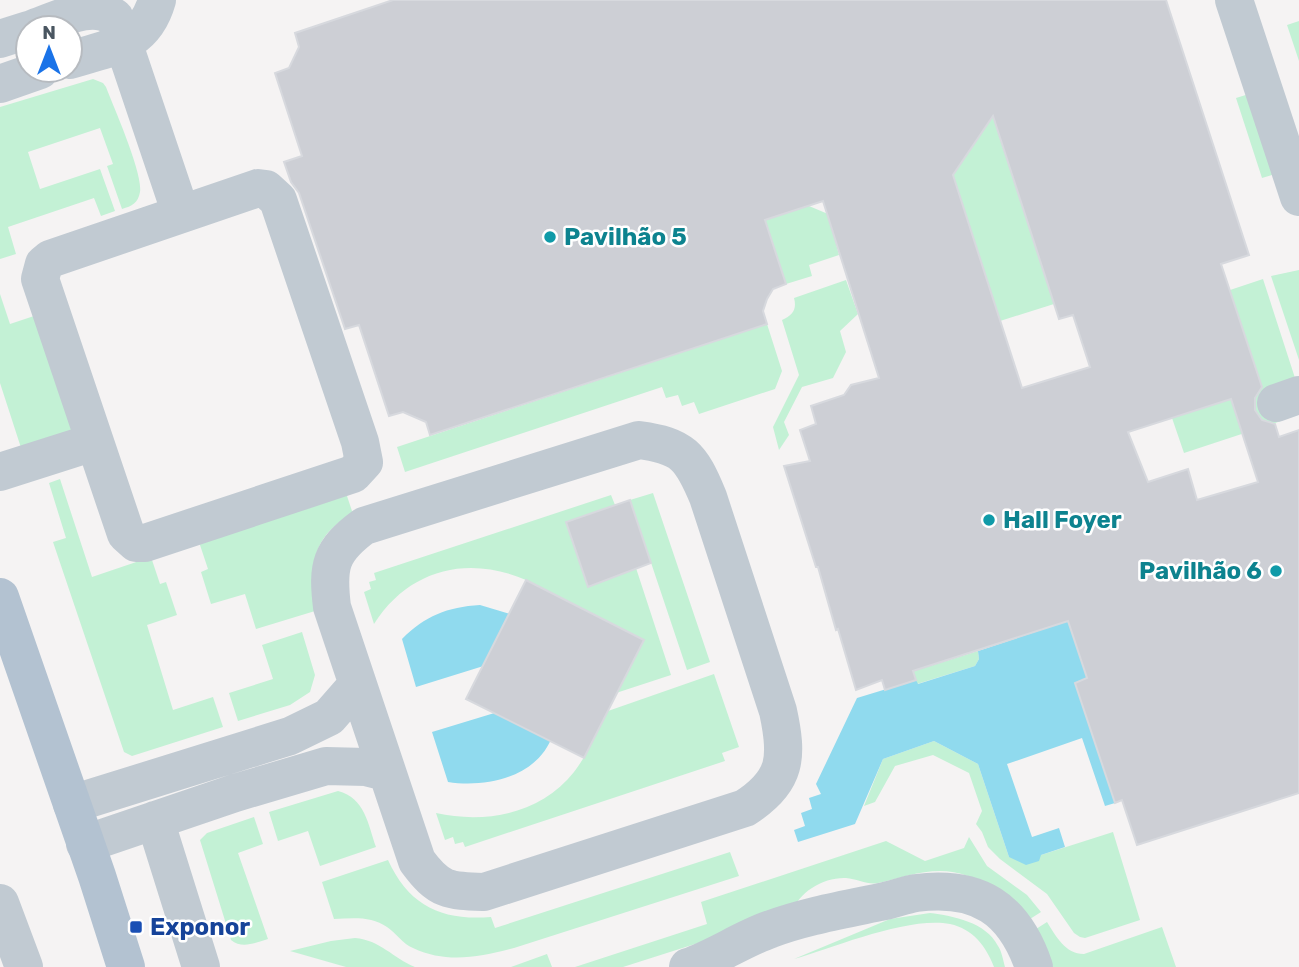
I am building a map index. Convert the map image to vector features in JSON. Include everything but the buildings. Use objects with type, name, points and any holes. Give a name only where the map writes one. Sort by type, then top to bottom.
[{"type":"main road","points":[[0,597],[126,967]]},
{"type":"lane","points":[[84,56],[123,43],[141,33],[157,0]]},
{"type":"lane","points":[[1234,0],[1299,197]]},
{"type":"lane","points":[[77,14],[98,9],[115,18],[181,214]]},
{"type":"lane","points":[[258,188],[266,189],[278,200],[360,442],[364,462],[353,474],[145,543],[136,543],[126,534],[40,279],[40,272],[50,259],[181,214],[258,188]]},
{"type":"lane","points":[[639,440],[663,443],[684,454],[697,471],[708,497],[760,653],[785,740],[783,764],[776,781],[763,797],[745,808],[484,892],[452,891],[430,879],[416,862],[386,772],[332,607],[329,584],[333,559],[344,541],[364,526],[639,440]]},
{"type":"lane","points":[[0,472],[94,442]]},
{"type":"lane","points":[[72,804],[290,736],[329,717],[357,685]]},
{"type":"lane","points":[[85,844],[235,793],[326,766],[366,767],[386,772]]},
{"type":"lane","points":[[155,821],[201,967]]},
{"type":"lane","points":[[694,965],[746,957],[805,939],[838,927],[881,902],[914,894],[946,891],[972,895],[993,904],[1009,918],[1034,967]]},
{"type":"lane","points":[[0,902],[24,967]]},
{"type":"green space","points":[[1299,21],[1299,61],[1287,25]]},
{"type":"green space","points":[[93,79],[106,87],[137,171],[140,183],[138,199],[122,209],[107,166],[113,164],[100,128],[28,152],[40,189],[100,169],[115,211],[101,216],[94,198],[8,227],[16,254],[0,259],[0,107],[84,84]]},
{"type":"green space","points":[[1249,94],[1275,174],[1262,178],[1236,98]]},
{"type":"green space","points":[[986,96],[1054,304],[1000,321],[953,175],[976,141]]},
{"type":"green space","points":[[755,189],[828,214],[839,255],[809,265],[812,276],[786,284]]},
{"type":"green space","points":[[1299,270],[1299,360],[1271,276]]},
{"type":"green space","points":[[1263,279],[1295,378],[1281,421],[1184,453],[1172,418],[1262,386],[1238,314],[1200,326],[1158,314]]},
{"type":"green space","points":[[846,280],[858,314],[840,331],[846,352],[833,378],[802,387],[784,422],[789,435],[779,450],[773,427],[799,375],[782,320],[793,311],[794,298]]},
{"type":"green space","points":[[0,294],[10,324],[37,315],[74,429],[24,457],[0,383]]},
{"type":"green space","points":[[767,324],[782,371],[775,389],[699,414],[694,402],[682,406],[678,395],[666,398],[662,387],[405,472],[397,447]]},
{"type":"green space","points":[[60,479],[92,577],[151,557],[160,584],[166,582],[177,615],[147,625],[173,710],[213,697],[223,727],[132,756],[124,752],[53,542],[66,538],[49,483]]},
{"type":"green space","points":[[346,493],[353,514],[328,532],[316,555],[312,581],[315,611],[256,629],[245,594],[211,604],[201,572],[208,569],[199,542]]},
{"type":"green space","points":[[653,493],[710,662],[687,670],[630,500]]},
{"type":"green space","points":[[611,495],[615,505],[566,522],[636,568],[671,675],[616,693],[526,580],[504,572],[462,568],[422,579],[404,590],[388,605],[374,624],[364,592],[371,589],[369,582],[376,580],[374,573]]},
{"type":"green space","points":[[302,632],[315,675],[310,692],[290,705],[238,721],[229,693],[273,679],[262,645]]},
{"type":"green space","points":[[978,651],[979,659],[975,666],[917,684],[912,667],[930,666]]},
{"type":"green space","points":[[714,674],[739,747],[722,753],[725,761],[465,847],[463,842],[455,844],[453,837],[445,840],[436,813],[492,816],[529,806],[545,798],[574,772],[608,711]]},
{"type":"green space","points":[[934,741],[978,764],[1009,857],[1041,855],[1113,832],[1140,920],[1085,938],[1074,933],[1047,894],[988,847],[976,824],[982,811],[969,773],[933,755],[895,766],[875,802],[864,806],[883,759]]},
{"type":"green space","points":[[338,791],[347,794],[360,806],[376,847],[320,866],[308,831],[278,841],[269,812]]},
{"type":"green space","points":[[254,817],[263,844],[238,853],[268,939],[244,945],[231,940],[200,840],[207,833]]},
{"type":"green space","points":[[969,837],[987,866],[1027,895],[1041,912],[1030,919],[968,876],[945,871],[923,872],[874,883],[838,878],[821,883],[806,892],[792,913],[623,967],[575,967],[707,924],[701,902],[886,841],[925,861],[964,848]]},
{"type":"green space","points":[[730,852],[739,876],[514,948],[464,957],[438,956],[413,948],[375,921],[362,918],[334,919],[322,882],[388,860],[406,889],[429,907],[457,916],[491,917],[495,928]]},
{"type":"green space","points":[[930,913],[958,918],[986,931],[999,948],[1005,967],[994,967],[983,945],[972,934],[958,926],[933,923],[893,928],[794,959],[890,919]]},
{"type":"green space","points":[[1047,922],[1066,948],[1084,954],[1162,927],[1176,967],[1053,967],[1036,929]]},
{"type":"green space","points":[[355,938],[372,942],[415,967],[346,967],[290,951]]},
{"type":"green space","points":[[547,954],[552,967],[511,967]]},
{"type":"water","points":[[480,605],[513,615],[548,646],[416,687],[402,639],[419,624],[437,614]]},
{"type":"water","points":[[1068,621],[1087,678],[1076,683],[1115,803],[1105,806],[1082,738],[1007,764],[1032,837],[1059,828],[1065,847],[1041,855],[1039,861],[1026,865],[1009,857],[978,764],[934,741],[883,759],[855,824],[798,842],[794,830],[805,826],[801,813],[812,809],[809,798],[821,794],[816,784],[857,698],[916,680],[918,684],[975,666],[979,659],[978,651]]},
{"type":"water","points":[[563,692],[558,718],[546,749],[524,770],[495,781],[448,782],[432,732]]},
{"type":"place","name":"Pavilhão 5","points":[[550,237]]},
{"type":"place","name":"Hall Foyer","points":[[989,520]]},
{"type":"place","name":"Pavilhão 6","points":[[1276,571]]},
{"type":"place","name":"Exponor","points":[[136,927]]}]
